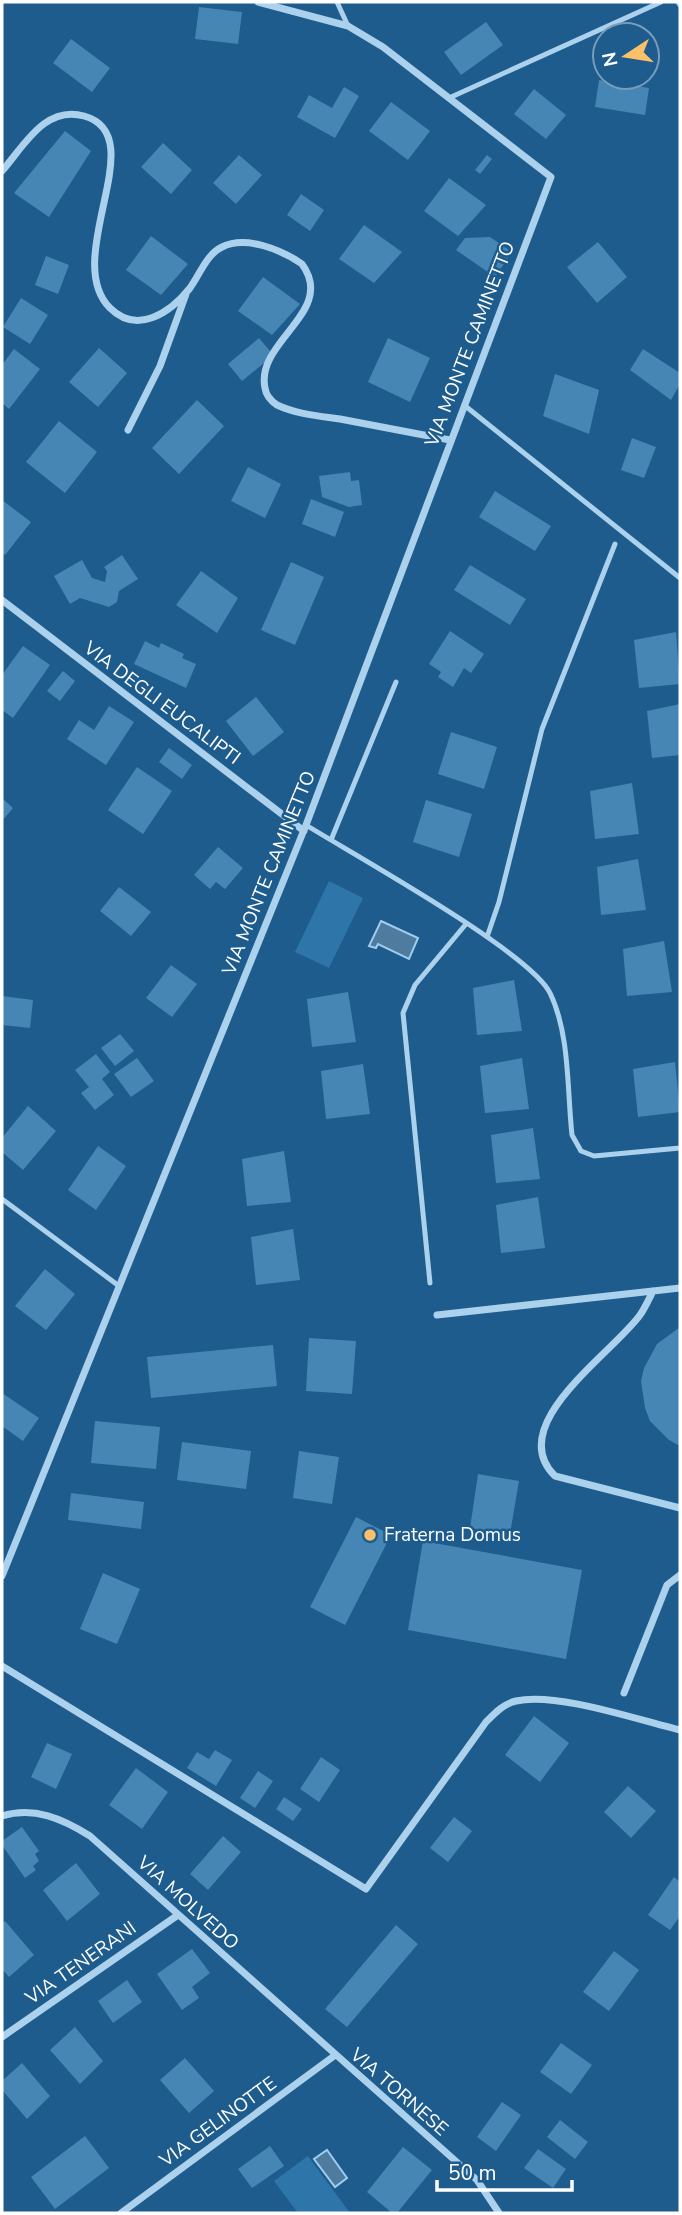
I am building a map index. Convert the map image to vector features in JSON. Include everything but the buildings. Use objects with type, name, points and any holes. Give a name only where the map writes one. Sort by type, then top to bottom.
[{"type":"street","points":[[258,2],[348,26],[383,47],[449,98]]},
{"type":"street","name":"VIA MONTE CAMINETTO","points":[[2,1576],[4,1562],[305,828],[551,177],[449,98]]},
{"type":"street","points":[[2,171],[36,130],[51,119],[75,114],[100,124],[109,136],[113,152],[94,243],[94,269],[100,294],[114,312],[139,322],[155,317],[188,290]]},
{"type":"street","points":[[128,430],[160,366],[188,290],[210,257],[224,246],[246,243],[287,254],[307,271],[310,296],[306,308],[269,364],[264,386],[270,399],[285,408],[450,440]]},
{"type":"street","name":"VIA DEGLI EUCALIPTI","points":[[2,600],[305,828]]},
{"type":"street","points":[[437,1315],[680,1288]]},
{"type":"street","points":[[653,1291],[639,1316],[556,1404],[542,1437],[545,1465],[555,1476],[680,1508]]},
{"type":"street","points":[[624,1693],[667,1585],[680,1575]]},
{"type":"street","points":[[2,1666],[366,1889],[486,1723],[506,1705],[530,1700],[557,1701],[680,1730]]},
{"type":"street","name":"VIA MOLVEDO","points":[[2,1816],[40,1813],[73,1825],[90,1836],[334,2056]]},
{"type":"street","name":"VIA TENERANI","points":[[2,2037],[178,1915]]},
{"type":"street","name":"VIA GELINOTTE","points":[[121,2213],[334,2056]]},
{"type":"street","name":"VIA TORNESE","points":[[334,2056],[477,2180],[499,2213]]},
{"type":"lane","points":[[337,2],[348,26]]},
{"type":"lane","points":[[449,98],[661,2]]},
{"type":"lane","points":[[463,405],[680,578]]},
{"type":"lane","points":[[487,937],[499,902],[538,742],[615,544]]},
{"type":"lane","points":[[331,840],[396,682]]},
{"type":"lane","points":[[305,828],[331,840],[487,937],[541,979],[552,997],[562,1036],[572,1135],[581,1151],[594,1156],[680,1148]]},
{"type":"lane","points":[[430,1283],[403,1013],[415,985],[466,924]]},
{"type":"lane","points":[[2,1199],[119,1286]]},
{"type":"shaded area","points":[[329,881],[363,898],[329,968],[295,952]]},
{"type":"shaded area","points":[[381,921],[418,938],[409,959],[378,944],[376,948],[369,946]]},
{"type":"shaded area","points":[[327,2150],[347,2178],[335,2187],[314,2159]]},
{"type":"shaded area","points":[[308,2156],[350,2213],[298,2213],[274,2181]]},
{"type":"place","name":"Fraterna Domus","points":[[370,1535]]}]
